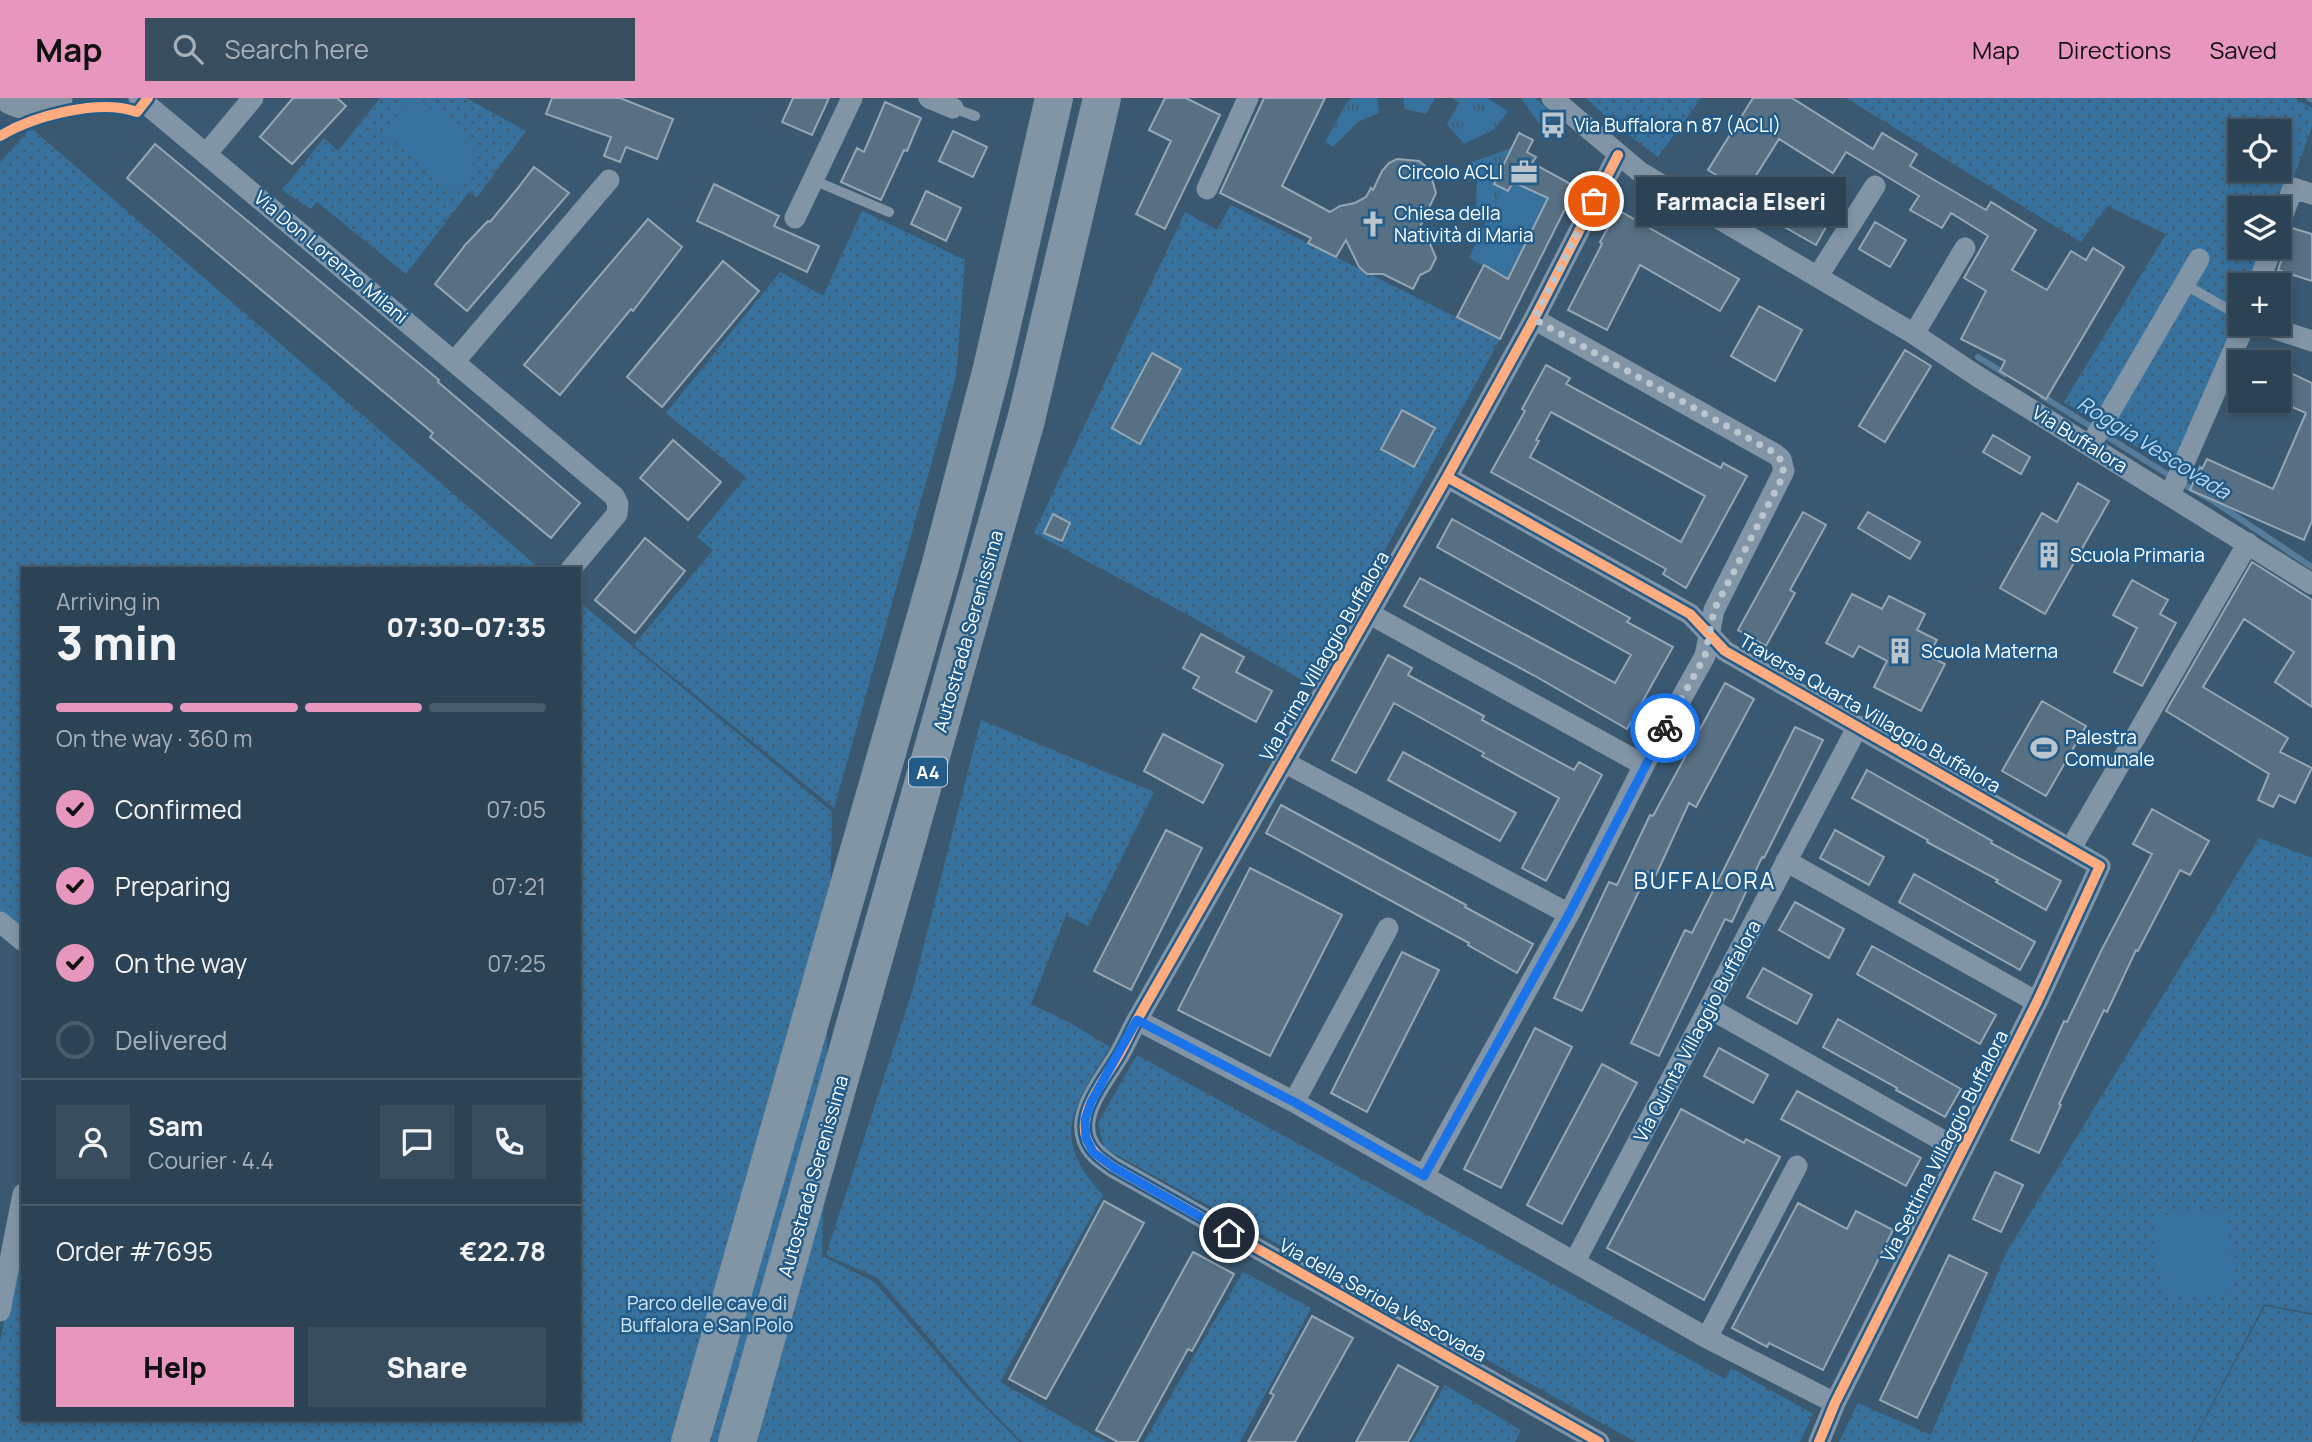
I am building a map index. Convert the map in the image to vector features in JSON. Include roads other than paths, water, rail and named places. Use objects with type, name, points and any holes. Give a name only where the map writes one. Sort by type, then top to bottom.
[{"type":"highway","name":"A4","points":[[690,1442],[940,567],[992,368],[1054,98]]},
{"type":"highway","name":"Autostrada Serenissima","points":[[737,1442],[1026,420],[1102,98]]},
{"type":"main road","points":[[0,123],[32,100]]},
{"type":"street","name":"Via Don Lorenzo Milani","points":[[138,98],[455,361],[617,500],[617,514],[573,567]]},
{"type":"street","points":[[207,153],[253,98]]},
{"type":"street","points":[[789,222],[813,180],[852,98]]},
{"type":"street","points":[[929,98],[953,107]]},
{"type":"street","points":[[1207,189],[1248,98]]},
{"type":"street","name":"Via Buffalora","points":[[1552,98],[1640,172],[1914,334],[2312,584]]},
{"type":"street","name":"Via Prima Villaggio Buffalora","points":[[1113,1167],[1093,1152],[1086,1138],[1085,1120],[1091,1102],[1447,477],[1534,319],[1618,155]]},
{"type":"street","points":[[455,361],[609,180]]},
{"type":"street","points":[[1818,276],[1875,186]]},
{"type":"street","points":[[2290,196],[2293,188],[2312,194]]},
{"type":"street","points":[[1914,334],[1965,248]]},
{"type":"street","points":[[2090,446],[2199,260]]},
{"type":"street","points":[[1424,1176],[1569,914],[1644,765],[1705,656],[1714,610],[1782,478],[1784,464],[1775,453],[1534,319]]},
{"type":"street","points":[[2291,334],[2312,341]]},
{"type":"street","points":[[2170,495],[2240,336]]},
{"type":"street","name":"Traversa Quarta Villaggio Buffalora","points":[[1447,477],[1690,614],[1725,651],[2100,866]]},
{"type":"street","points":[[2071,848],[2248,543]]},
{"type":"street","points":[[1370,614],[1644,765]]},
{"type":"street","name":"Via Quinta Villaggio Buffalora","points":[[1575,1261],[1858,726]]},
{"type":"street","points":[[1284,762],[1569,914]]},
{"type":"street","points":[[1786,861],[2037,1002]]},
{"type":"street","name":"Via Settima Villaggio Buffalora","points":[[1819,1442],[1835,1403],[2037,1002],[2100,866]]},
{"type":"street","points":[[0,922],[21,939]]},
{"type":"street","points":[[1294,1102],[1388,928]]},
{"type":"street","points":[[1709,1008],[1961,1151]]},
{"type":"street","points":[[1137,1020],[1294,1102],[1707,1338],[1835,1403]]},
{"type":"street","points":[[1707,1338],[1797,1166]]},
{"type":"street","name":"Via della Seriola Vescovada","points":[[1113,1167],[1599,1442]]},
{"type":"street","points":[[0,1311],[21,1204]]},
{"type":"lane","points":[[953,107],[975,116]]},
{"type":"lane","points":[[813,180],[889,212]]},
{"type":"lane","points":[[2185,284],[2228,309]]},
{"type":"waterway","name":"Roggia Vescovada","points":[[1978,357],[2005,374]]},
{"type":"waterway","name":"Roggia Vescovada","points":[[2042,396],[2172,477]]},
{"type":"waterway","name":"Roggia Vescovada","points":[[2181,483],[2212,500],[2312,567]]},
{"type":"place","name":"Via Buffalora n 87 (ACLI)","points":[[1553,125]]},
{"type":"place","name":"Circolo ACLI","points":[[1524,172]]},
{"type":"place","name":"Farmacia Elseri","points":[[1594,201]]},
{"type":"place","name":"Chiesa della Natività di Maria","points":[[1373,224]]},
{"type":"place","name":"Scuola Primaria","points":[[2049,555]]},
{"type":"place","name":"Scuola Materna","points":[[1900,651]]},
{"type":"place","name":"Palestra Comunale","points":[[2044,748]]},
{"type":"district","name":"BUFFALORA","points":[[1705,880]]},
{"type":"park label","name":"Parco delle cave di Buffalora e San Polo","points":[[707,1314]]}]
